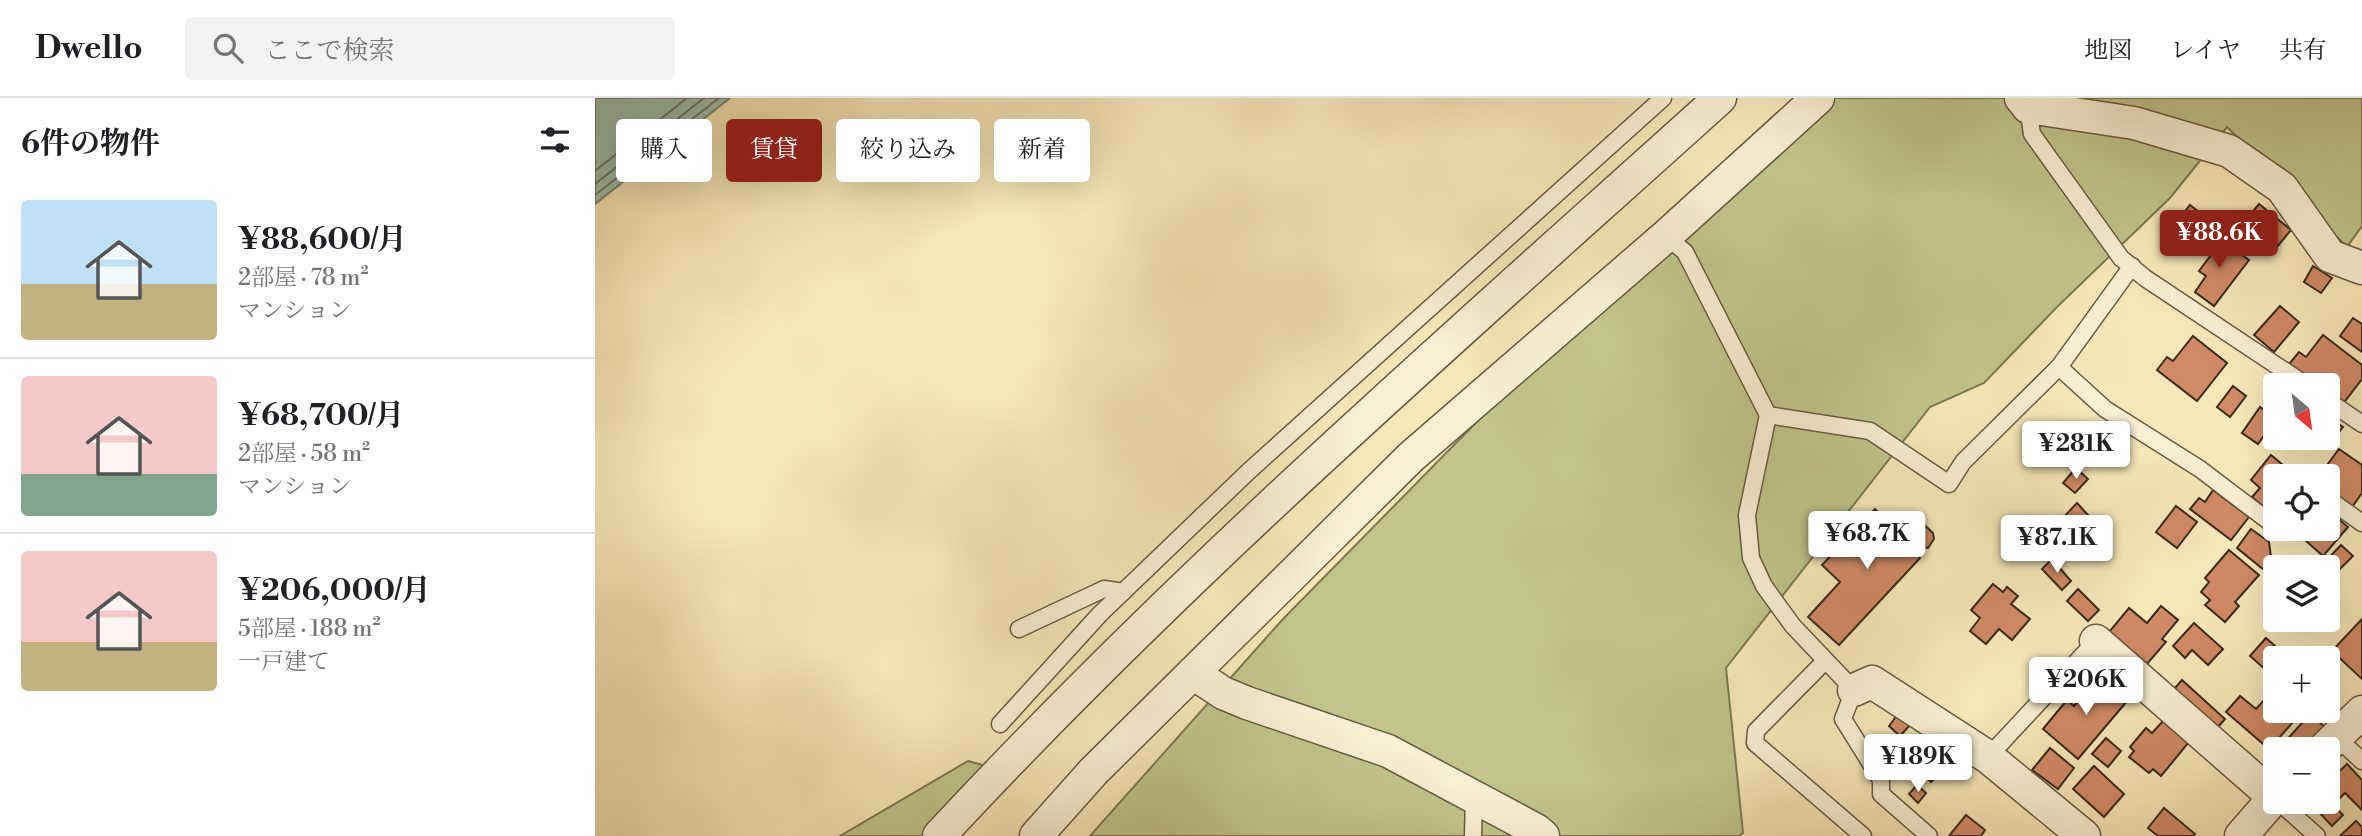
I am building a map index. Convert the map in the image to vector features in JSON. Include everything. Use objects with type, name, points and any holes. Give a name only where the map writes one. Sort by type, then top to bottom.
[{"type":"street","points":[[939,836],[1153,618],[1265,509],[1720,98]]},
{"type":"street","points":[[1050,831],[1093,772],[1411,457],[1666,236],[1818,98]]},
{"type":"street","points":[[2025,103],[2082,106],[2229,151],[2282,188],[2330,256],[2362,268]]},
{"type":"street","points":[[2096,641],[2263,787]]},
{"type":"street","points":[[1193,673],[1223,693],[1247,704],[1388,751],[1543,836]]},
{"type":"street","points":[[1854,690],[1872,682],[1988,757],[2084,836]]},
{"type":"street","points":[[2336,737],[2362,712]]},
{"type":"street","points":[[2241,836],[2263,811]]},
{"type":"lane","points":[[1000,724],[1123,592],[1249,471],[1663,98]]},
{"type":"lane","points":[[2025,103],[2032,134],[2121,258],[2145,278],[2287,373]]},
{"type":"lane","points":[[1666,236],[1685,252],[1769,415],[1747,515],[1751,558],[1764,586],[1793,626],[1854,690],[1843,719],[1881,780],[1881,794],[1929,836]]},
{"type":"lane","points":[[1769,415],[1870,430],[1949,484],[1963,462],[2059,367],[2132,267]]},
{"type":"lane","points":[[2059,367],[2105,409],[2200,469],[2263,517]]},
{"type":"lane","points":[[2340,409],[2362,424]]},
{"type":"lane","points":[[2340,507],[2362,523]]},
{"type":"lane","points":[[1019,629],[1104,589],[1123,592]]},
{"type":"lane","points":[[1988,757],[2096,641]]},
{"type":"lane","points":[[1825,661],[1756,731],[1755,743],[1863,836]]},
{"type":"lane","points":[[2340,749],[2362,761]]},
{"type":"lane","points":[[1473,836],[1474,797]]},
{"type":"lane","points":[[2292,814],[2317,836]]},
{"type":"green space","points":[[1795,98],[2362,98],[2362,226],[2347,247],[2227,127],[2170,198],[2057,307],[1984,383],[1930,407],[1726,668],[1743,833],[1739,836],[1090,836],[1283,619]]},
{"type":"green space","points":[[968,761],[997,769],[943,836],[840,836]]},
{"type":"water","points":[[595,98],[730,98],[703,119],[616,119],[616,182],[623,182],[595,204]]},
{"type":"building","points":[[2259,204],[2291,230],[2272,253],[2240,227]]},
{"type":"building","points":[[2190,205],[2208,219],[2194,239],[2175,224]]},
{"type":"building","points":[[2213,234],[2249,260],[2214,306],[2195,292],[2206,276],[2199,271],[2211,255],[2203,249]]},
{"type":"building","points":[[2313,266],[2332,278],[2321,293],[2304,282]]},
{"type":"building","points":[[2280,306],[2299,322],[2274,352],[2254,335]]},
{"type":"building","points":[[2353,318],[2362,324],[2362,352],[2340,336]]},
{"type":"building","points":[[2323,335],[2362,365],[2362,379],[2342,405],[2340,373],[2301,373],[2289,364],[2299,352],[2306,357]]},
{"type":"building","points":[[2193,336],[2227,363],[2197,401],[2157,370],[2167,357],[2173,361]]},
{"type":"building","points":[[2233,386],[2246,396],[2230,417],[2217,407]]},
{"type":"building","points":[[2260,407],[2263,409],[2263,437],[2258,444],[2242,433]]},
{"type":"building","points":[[2340,450],[2362,465],[2362,493],[2352,507],[2340,498],[2340,464],[2328,464]]},
{"type":"building","points":[[2271,455],[2282,464],[2264,464]]},
{"type":"building","points":[[2263,465],[2263,506],[2252,497],[2260,488],[2251,480]]},
{"type":"building","points":[[2076,468],[2088,479],[2075,493],[2063,483]]},
{"type":"building","points":[[2213,490],[2249,517],[2231,540],[2190,509],[2199,498],[2205,502]]},
{"type":"building","points":[[2077,503],[2088,515],[2072,530],[2061,520]]},
{"type":"building","points":[[2176,506],[2197,522],[2177,548],[2156,532]]},
{"type":"building","points":[[1875,509],[1895,528],[1902,520],[1918,519],[1933,533],[1934,539],[1928,548],[1922,547],[1911,538],[1905,544],[1920,558],[1839,645],[1808,617],[1840,582],[1822,565]]},
{"type":"building","points":[[2340,520],[2348,527],[2340,536]]},
{"type":"building","points":[[2251,529],[2263,538],[2263,541],[2269,542],[2271,555],[2263,555],[2263,569],[2237,548]]},
{"type":"building","points":[[2306,541],[2336,541],[2322,555]]},
{"type":"building","points":[[2341,545],[2353,556],[2340,569],[2340,555],[2332,555]]},
{"type":"building","points":[[2229,550],[2259,575],[2235,602],[2239,606],[2225,622],[2205,605],[2210,600],[2201,592],[2209,582],[2205,578]]},
{"type":"building","points":[[2052,559],[2071,581],[2062,590],[2042,569]]},
{"type":"building","points":[[1993,584],[2003,592],[2007,587],[2018,596],[2011,604],[2030,619],[2012,640],[1999,629],[1986,644],[1970,631],[1980,618],[1971,610]]},
{"type":"building","points":[[2078,589],[2099,610],[2088,621],[2067,601]]},
{"type":"building","points":[[2161,606],[2178,620],[2162,639],[2166,642],[2146,665],[2119,649],[2123,643],[2109,632],[2129,608],[2147,623]]},
{"type":"building","points":[[2362,619],[2362,679],[2340,658],[2340,646],[2337,646]]},
{"type":"building","points":[[2194,623],[2223,649],[2208,665],[2192,650],[2185,658],[2173,646]]},
{"type":"building","points":[[2266,638],[2275,646],[2263,646],[2263,667],[2250,656]]},
{"type":"building","points":[[2100,674],[2128,700],[2078,759],[2043,729],[2067,700],[2074,706]]},
{"type":"building","points":[[2182,680],[2225,719],[2211,735],[2167,697]]},
{"type":"building","points":[[2240,696],[2256,709],[2263,701],[2263,723],[2292,723],[2280,737],[2263,737],[2263,744],[2226,712]]},
{"type":"building","points":[[1898,714],[1911,724],[1900,736],[1889,726]]},
{"type":"building","points":[[2163,721],[2189,742],[2161,776],[2153,769],[2149,773],[2129,757],[2134,751],[2130,747],[2146,728],[2152,733]]},
{"type":"building","points":[[2302,723],[2320,723],[2325,727],[2316,737],[2289,737]]},
{"type":"building","points":[[2106,738],[2121,751],[2108,767],[2092,754]]},
{"type":"building","points":[[1912,743],[1919,752],[1909,761],[1901,752]]},
{"type":"building","points":[[2050,748],[2074,768],[2058,789],[2032,770]]},
{"type":"building","points":[[1925,753],[1942,770],[1931,782],[1913,765]]},
{"type":"building","points":[[2347,764],[2362,780],[2362,810],[2345,793],[2340,798],[2340,771]]},
{"type":"building","points":[[2094,766],[2124,794],[2104,817],[2073,789]]},
{"type":"building","points":[[1917,785],[1926,793],[1918,803],[1909,794]]},
{"type":"building","points":[[2164,808],[2195,834],[2158,836],[2148,828]]},
{"type":"building","points":[[2340,812],[2343,815],[2332,826],[2321,814]]},
{"type":"building","points":[[1966,815],[1985,830],[1981,836],[1949,836]]},
{"type":"building","points":[[2356,821],[2362,827],[2362,836],[2340,836]]}]
